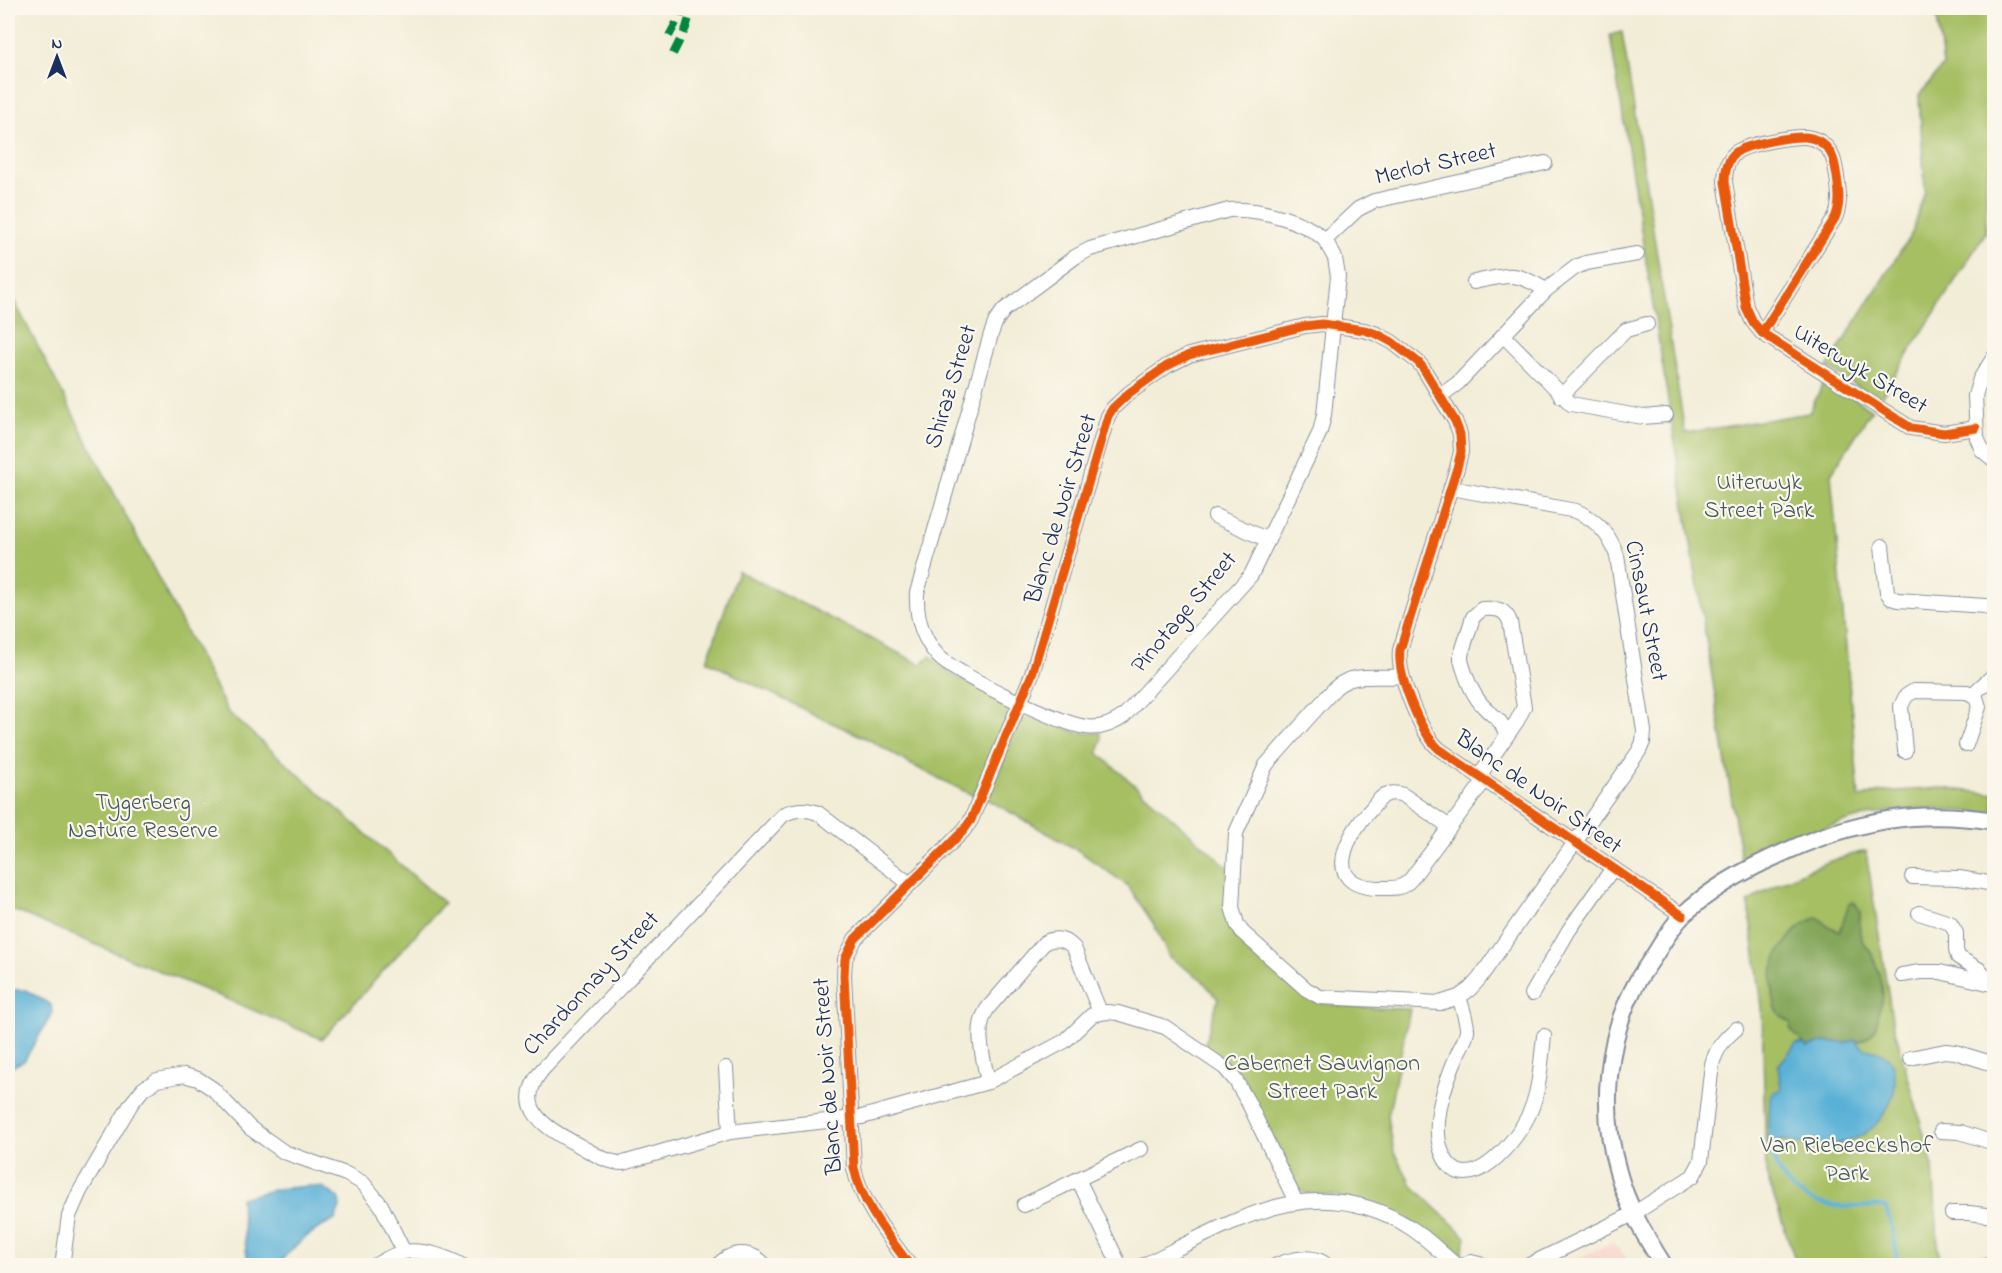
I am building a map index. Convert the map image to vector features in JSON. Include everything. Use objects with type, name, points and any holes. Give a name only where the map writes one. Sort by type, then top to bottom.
[{"type":"street","name":"Uiterwyk Street","points":[[1762,333],[1837,213],[1840,198],[1833,156],[1824,145],[1813,138],[1798,137],[1749,145],[1737,151],[1730,159],[1726,169],[1725,182],[1746,307],[1752,322],[1762,333],[1911,428],[1944,433],[1976,428]]},
{"type":"street","name":"Merlot Street","points":[[1329,245],[1358,209],[1374,201],[1545,163]]},
{"type":"street","name":"Shiraz Street","points":[[1021,702],[945,663],[937,655],[920,627],[916,604],[919,582],[991,334],[1000,315],[1018,299],[1090,249],[1228,210],[1249,210],[1304,225],[1329,245]]},
{"type":"street","points":[[1329,245],[1337,266],[1338,276],[1333,326]]},
{"type":"street","points":[[1440,396],[1458,383],[1546,290],[1576,267],[1636,254]]},
{"type":"street","points":[[1474,282],[1519,275],[1546,290]]},
{"type":"street","name":"Blanc de Noir Street","points":[[910,1266],[872,1212],[859,1186],[853,1158],[845,960],[855,939],[964,830],[971,820],[1036,664],[1105,425],[1113,408],[1129,393],[1178,359],[1314,324],[1371,332],[1392,342],[1418,362],[1455,421],[1461,438],[1460,460],[1402,639],[1399,657],[1402,676],[1428,737],[1439,749],[1683,916]]},
{"type":"street","points":[[1562,396],[1626,330],[1647,324]]},
{"type":"street","name":"Pinotage Street","points":[[1021,702],[1084,727],[1103,726],[1118,721],[1130,711],[1245,583],[1323,424],[1333,326]]},
{"type":"street","points":[[1503,335],[1571,404],[1643,417],[1666,415]]},
{"type":"street","points":[[1995,357],[1977,387],[1975,396],[1979,444],[1987,455],[1995,460]]},
{"type":"street","name":"Cinsaut Street","points":[[1451,488],[1576,511],[1600,526],[1614,548],[1644,736],[1638,751],[1479,979],[1459,997]]},
{"type":"street","points":[[1215,516],[1268,540]]},
{"type":"street","points":[[1881,546],[1887,592],[1892,598],[1993,606]]},
{"type":"street","points":[[1450,827],[1403,795],[1388,794],[1368,812],[1353,831],[1343,855],[1346,872],[1356,883],[1366,887],[1395,888],[1404,886],[1412,879],[1450,827],[1522,714],[1524,707],[1507,614],[1500,609],[1482,609],[1473,617],[1461,660],[1477,698],[1500,720],[1506,736]]},
{"type":"street","points":[[1973,694],[1995,675]]},
{"type":"street","points":[[1402,676],[1360,677],[1344,682],[1335,688],[1266,765],[1235,838],[1232,907],[1237,924],[1242,932],[1315,995],[1325,998],[1431,1003],[1440,1003],[1459,997],[1467,1030],[1446,1082],[1438,1137],[1443,1155],[1451,1166],[1462,1173],[1473,1173],[1494,1162],[1524,1124],[1535,1098],[1544,1036]]},
{"type":"street","points":[[1905,751],[1901,706],[1906,696],[1914,692],[1973,694],[1978,700],[1979,707],[1966,745]]},
{"type":"street","name":"Chardonnay Street","points":[[910,884],[818,813],[804,809],[784,814],[542,1070],[532,1087],[533,1109],[545,1126],[611,1162],[628,1161],[730,1132],[862,1117],[988,1082],[1065,1041],[1087,1019],[1100,1012]]},
{"type":"street","points":[[1664,1266],[1633,1214],[1618,1172],[1609,1130],[1608,1095],[1611,1063],[1621,1018],[1636,983],[1669,933],[1683,916],[1741,873],[1835,831],[1905,817],[1953,816],[1995,821]]},
{"type":"street","points":[[1532,994],[1569,930],[1613,868]]},
{"type":"street","points":[[1912,877],[1959,878],[1995,884]]},
{"type":"street","points":[[1919,913],[1950,923],[1956,933],[1958,957],[1980,970],[1993,984]]},
{"type":"street","points":[[988,1082],[980,1031],[982,1018],[1045,942],[1059,939],[1074,948],[1100,1012],[1118,1013],[1165,1027],[1226,1068],[1249,1104],[1296,1202]]},
{"type":"street","points":[[1902,975],[1940,972],[1993,984]]},
{"type":"street","points":[[1527,1266],[1633,1214],[1693,1176],[1698,1169],[1702,1152],[1712,1064],[1716,1050],[1723,1040],[1736,1029]]},
{"type":"street","points":[[1910,1058],[1945,1051],[1995,1064]]},
{"type":"street","points":[[726,1068],[730,1132]]},
{"type":"street","points":[[62,1266],[69,1216],[80,1191],[131,1104],[143,1089],[157,1080],[184,1075],[198,1078],[213,1089],[250,1128],[284,1152],[346,1174],[363,1183],[381,1205],[404,1252]]},
{"type":"street","points":[[1941,1131],[1960,1132],[1995,1143]]},
{"type":"street","points":[[1024,1205],[1142,1149]]},
{"type":"street","points":[[1078,1179],[1120,1266]]},
{"type":"street","points":[[1142,1266],[1250,1214],[1296,1202],[1339,1202],[1383,1214],[1416,1231],[1457,1266]]},
{"type":"street","points":[[1952,1213],[1995,1216]]},
{"type":"street","points":[[374,1266],[404,1252],[431,1254],[447,1258],[463,1266]]},
{"type":"street","points":[[718,1266],[725,1258],[747,1253],[761,1259],[765,1266]]},
{"type":"street","points":[[1275,1266],[1282,1262],[1313,1258],[1321,1260],[1327,1266]]},
{"type":"street","points":[[1462,1266],[1471,1262],[1488,1266]]},
{"type":"shaded area","points":[[1612,1242],[1633,1265],[1564,1265]]},
{"type":"green space","points":[[1936,8],[1994,8],[1994,156],[1986,172],[1986,232],[1879,400],[1827,367],[1912,233],[1925,191],[1919,96],[1943,66]]},
{"type":"green space","name":"Uiterwyk Street Park","points":[[1622,32],[1685,433],[1809,413],[1825,380],[1872,410],[1831,474],[1859,797],[1881,792],[1942,788],[1994,794],[1994,814],[1930,809],[1872,815],[1807,835],[1742,865],[1610,35]]},
{"type":"green space","name":"Tygerberg Nature Reserve","points":[[8,289],[228,712],[444,903],[322,1039],[8,908]]},
{"type":"green space","points":[[738,571],[922,665],[930,656],[952,675],[1003,701],[1008,714],[974,796],[908,763],[870,740],[707,661]]},
{"type":"green space","name":"Cabernet Sauvignon Street Park","points":[[1035,716],[1077,732],[1101,733],[1102,740],[1098,753],[1228,867],[1227,914],[1233,929],[1302,994],[1338,1006],[1410,1009],[1388,1116],[1394,1152],[1412,1185],[1466,1237],[1461,1256],[1338,1196],[1307,1194],[1299,1190],[1241,1075],[1204,1046],[1218,999],[1201,979],[1169,957],[1153,923],[1128,886],[1079,851],[987,799],[1018,724],[1023,719]]},
{"type":"green space","name":"Van Riebeeckshof Park","points":[[1866,851],[1892,1019],[1933,1167],[1939,1259],[1994,1255],[1994,1265],[1797,1265],[1766,1174],[1762,1007],[1748,902],[1805,871]]},
{"type":"green space","points":[[1854,902],[1860,915],[1861,937],[1872,954],[1882,985],[1883,997],[1876,1027],[1868,1037],[1857,1042],[1855,1040],[1846,1043],[1827,1042],[1807,1047],[1791,1030],[1791,1023],[1778,1012],[1773,989],[1773,968],[1784,944],[1804,924],[1819,918],[1830,927],[1840,931],[1849,903]]},
{"type":"water","points":[[9,990],[26,990],[51,1005],[52,1014],[24,1061],[9,1068],[8,992]]},
{"type":"water","points":[[1855,1040],[1864,1048],[1886,1056],[1893,1068],[1895,1083],[1893,1096],[1878,1122],[1869,1131],[1846,1142],[1819,1145],[1782,1140],[1768,1144],[1770,1100],[1773,1093],[1781,1089],[1778,1066],[1796,1044],[1804,1044],[1807,1047],[1827,1042],[1846,1043]]},
{"type":"water","points":[[322,1187],[339,1198],[340,1208],[335,1220],[303,1239],[277,1265],[248,1265],[240,1198],[277,1189]]},
{"type":"waterway","points":[[1771,1144],[1773,1157],[1783,1178],[1790,1186],[1809,1199],[1833,1206],[1885,1206],[1893,1230],[1898,1266]]},
{"type":"marked path","points":[[669,36],[684,8]]},
{"type":"marked path","points":[[673,54],[686,28],[692,8]]},
{"type":"cycle path","points":[[1762,333],[1837,213],[1839,192],[1833,159],[1830,151],[1823,144],[1811,138],[1769,141],[1749,147],[1735,153],[1727,166],[1725,182],[1746,307],[1753,322],[1762,333],[1911,428],[1944,433],[1976,428]]},
{"type":"cycle path","points":[[910,1266],[869,1207],[854,1168],[845,959],[855,939],[964,830],[971,820],[1032,674],[1108,416],[1129,393],[1167,366],[1189,355],[1305,326],[1322,324],[1377,334],[1392,342],[1418,362],[1455,421],[1460,434],[1461,452],[1400,650],[1406,688],[1424,730],[1439,749],[1683,916]]}]
